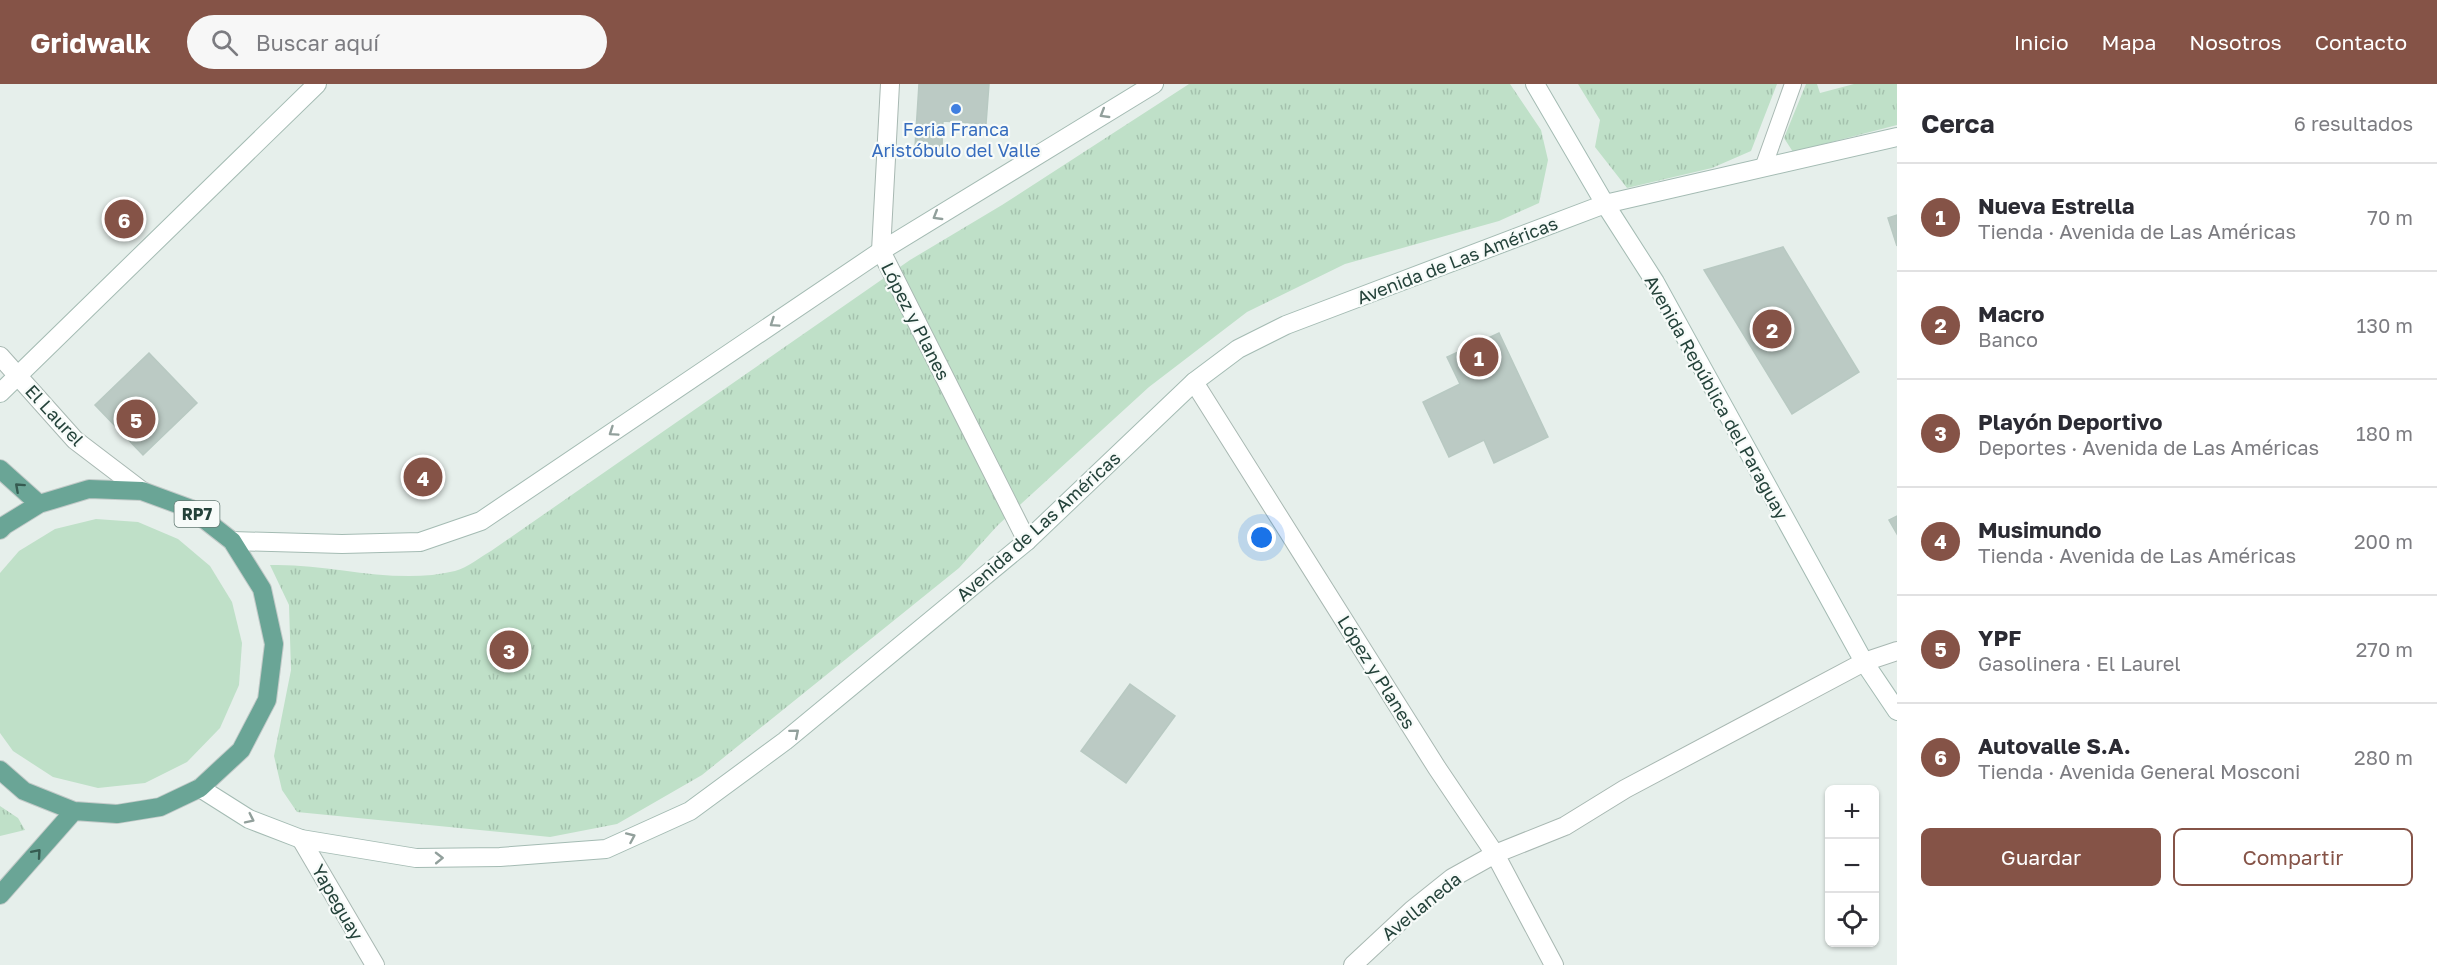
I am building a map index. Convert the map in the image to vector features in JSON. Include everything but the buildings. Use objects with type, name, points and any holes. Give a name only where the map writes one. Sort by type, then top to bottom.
[{"type":"main road","points":[[0,393],[317,84]]},
{"type":"main road","name":"López y Planes","points":[[890,84],[881,251],[1027,541]]},
{"type":"main road","points":[[232,542],[342,544],[420,542],[481,521],[881,251],[1154,84]]},
{"type":"main road","name":"Avenida República del Paraguay","points":[[1534,84],[1605,204],[1655,282],[1864,662],[1897,711]]},
{"type":"main road","name":"Avenida de Las Américas","points":[[200,788],[249,819],[301,839],[416,858],[500,857],[606,849],[690,811],[785,741],[1027,541],[1194,382],[1238,349],[1286,325],[1605,204],[1897,137]]},
{"type":"main road","name":"El Laurel","points":[[0,356],[75,440],[141,491]]},
{"type":"main road","name":"López y Planes","points":[[1194,382],[1431,758],[1495,854],[1554,965]]},
{"type":"main road","points":[[0,469],[39,504]]},
{"type":"main road","name":"RP7","points":[[0,530],[39,504],[89,489],[141,491],[191,508],[232,542],[262,589],[274,644],[267,700],[241,750],[200,788],[160,807],[117,814],[74,811],[24,791],[0,770]]},
{"type":"main road","name":"Avellaneda","points":[[1353,965],[1412,910],[1452,878],[1495,854],[1565,826],[1625,789],[1864,662],[1897,651]]},
{"type":"main road","points":[[0,895],[74,811]]},
{"type":"main road","name":"Yapeguay","points":[[301,839],[375,965]]},
{"type":"lane","points":[[1763,168],[1793,84]]},
{"type":"green space","points":[[1189,84],[1510,84],[1541,130],[1548,160],[1539,203],[1499,221],[1345,264],[1247,312],[1149,387],[998,525],[959,568],[702,775],[617,824],[550,837],[297,812],[282,790],[274,756],[291,670],[289,605],[270,565],[293,565],[409,576],[432,575],[464,567],[491,551],[910,260],[1002,205]]},
{"type":"green space","points":[[1578,84],[1777,84],[1751,151],[1712,168],[1627,188],[1595,147],[1600,120]]},
{"type":"green space","points":[[1806,84],[1817,84],[1820,93],[1854,84],[1897,84],[1897,125],[1793,152],[1784,138]]},
{"type":"green space","points":[[96,519],[138,522],[178,539],[210,566],[232,602],[242,643],[239,685],[220,728],[187,762],[145,783],[98,788],[53,777],[13,751],[0,733],[0,573],[19,551],[55,529]]},
{"type":"green space","points":[[0,806],[18,818],[25,830],[0,836]]},
{"type":"place","name":"Feria Franca Aristóbulo del Valle","points":[[956,109]]},
{"type":"place","name":"Autovalle S.A.","points":[[124,219]]},
{"type":"place","name":"Macro","points":[[1772,329]]},
{"type":"place","name":"Nueva Estrella","points":[[1479,357]]},
{"type":"place","name":"YPF","points":[[136,419]]},
{"type":"place","name":"Musimundo","points":[[423,477]]},
{"type":"place","name":"Playón Deportivo","points":[[509,650]]}]
